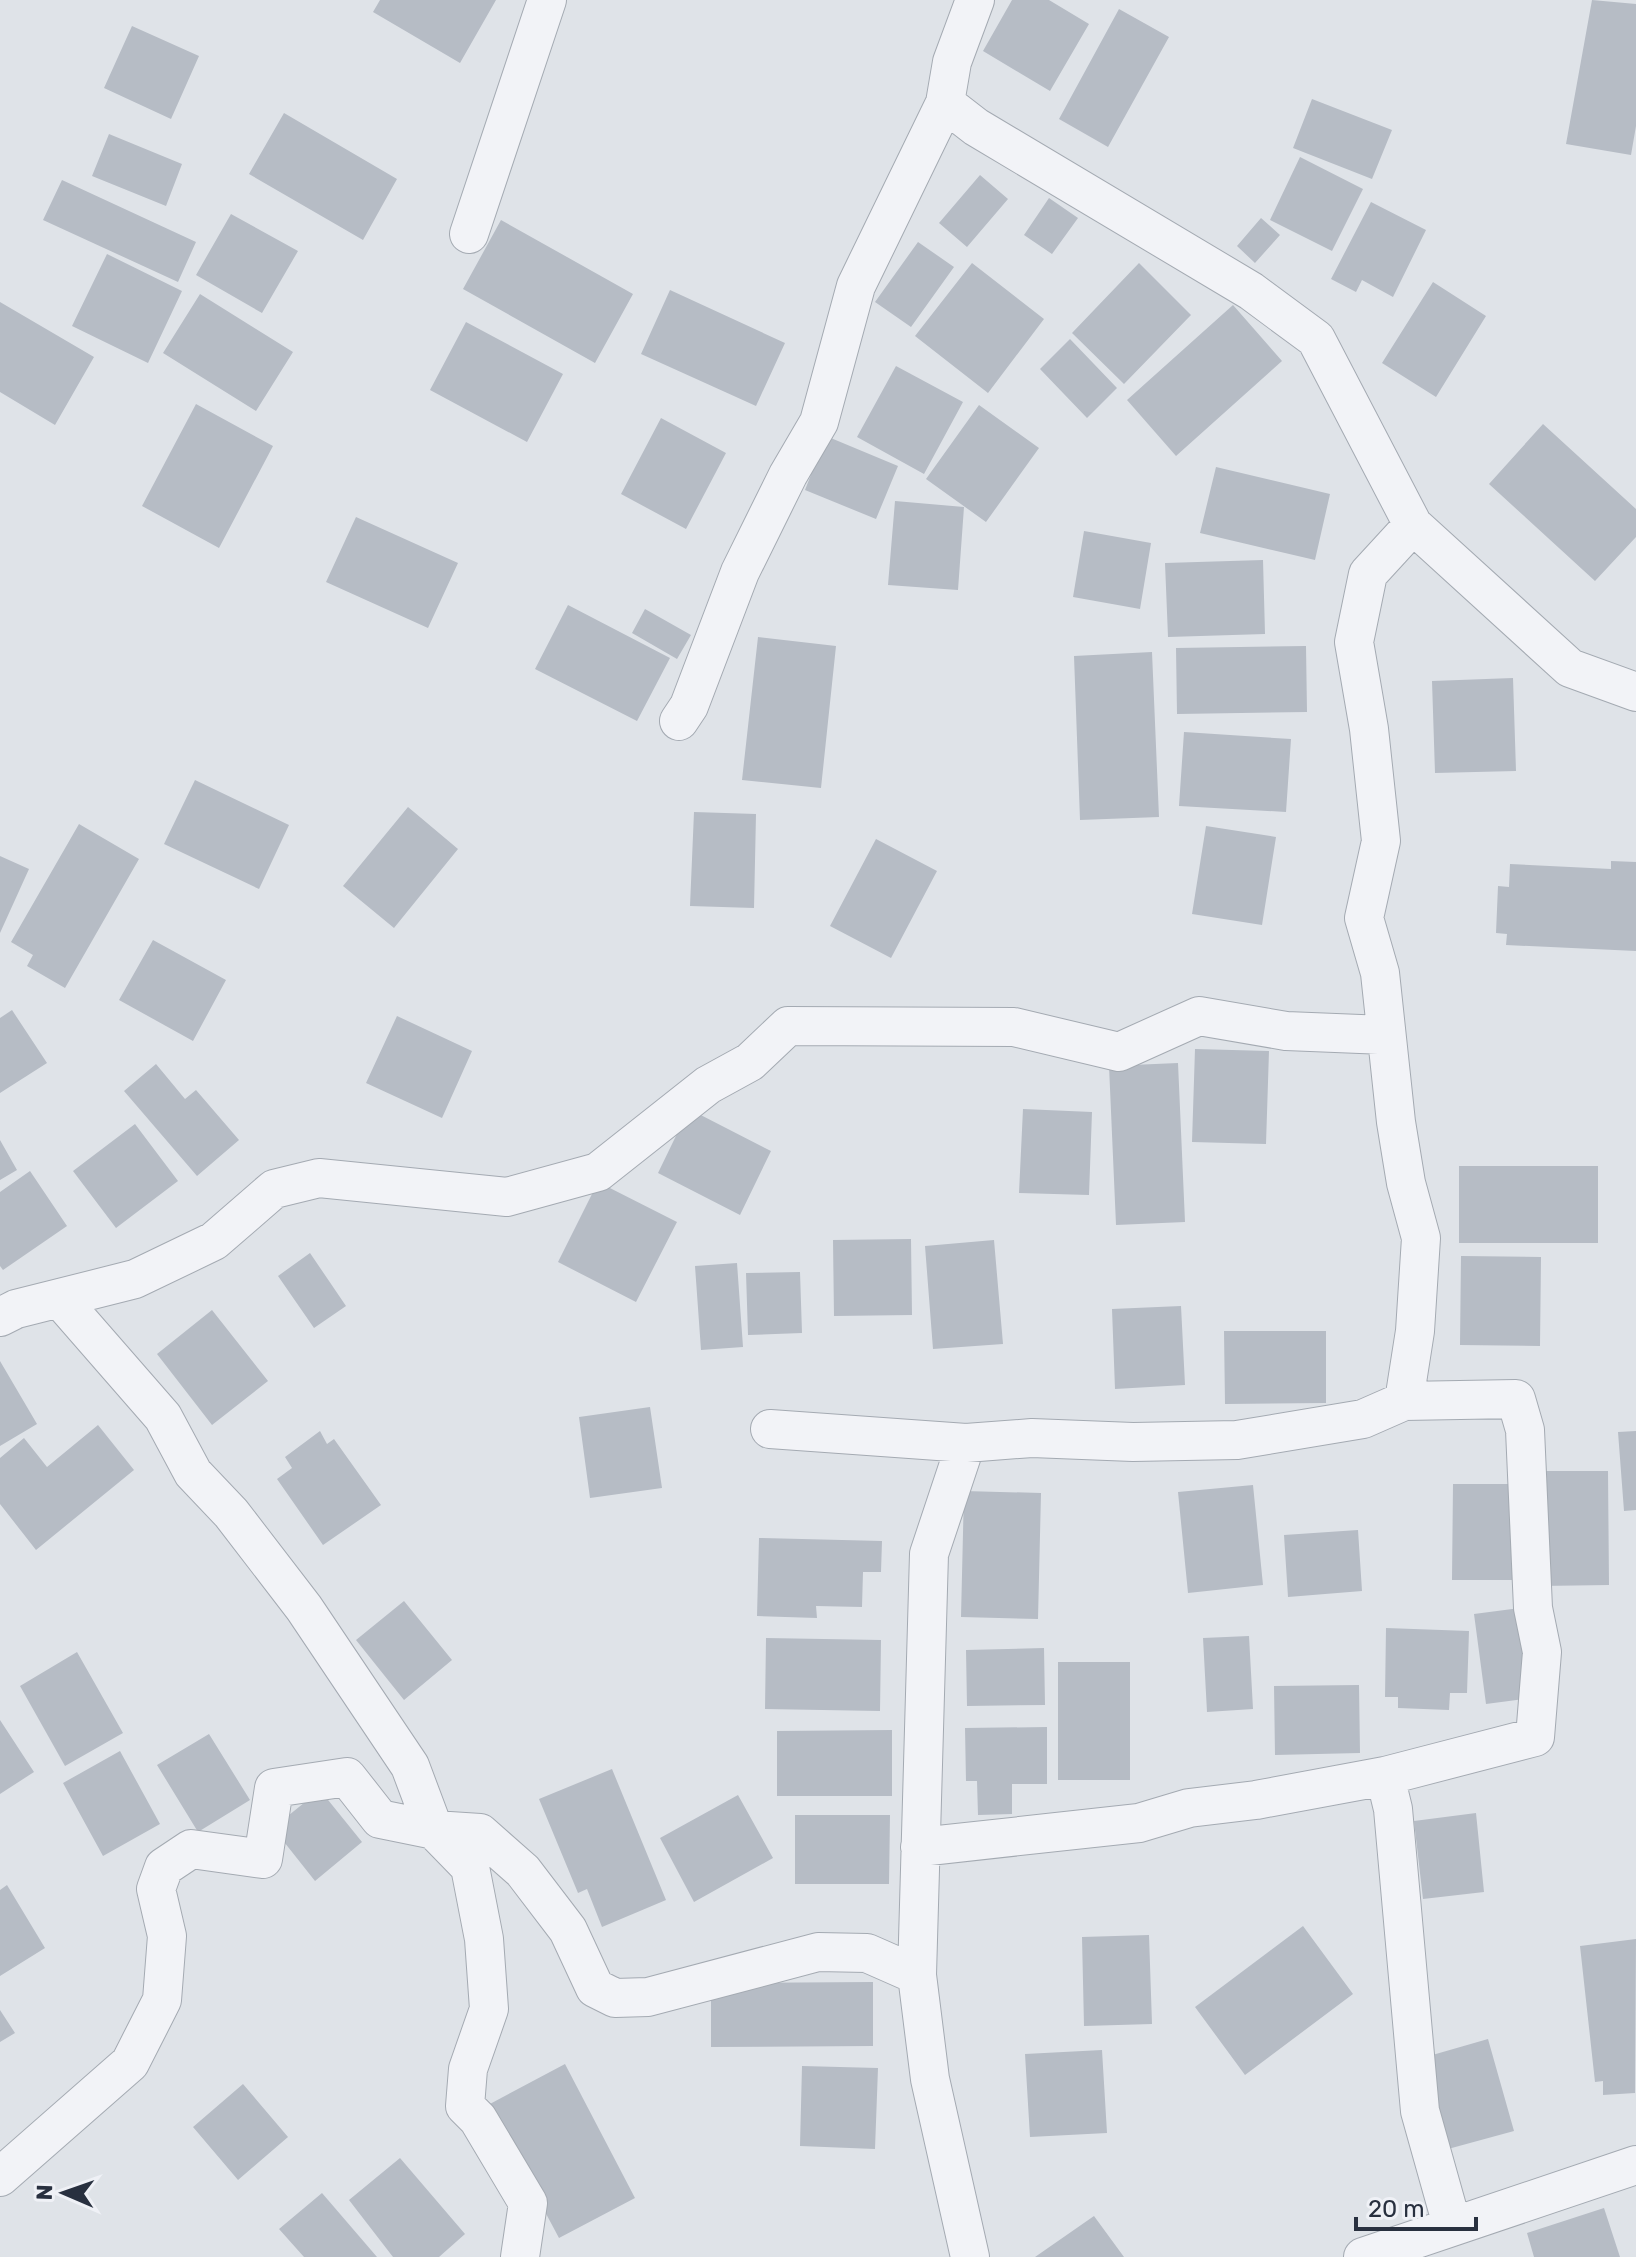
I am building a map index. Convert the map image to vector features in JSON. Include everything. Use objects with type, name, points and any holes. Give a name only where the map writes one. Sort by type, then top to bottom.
[{"type":"street","points":[[469,234],[547,0]]},
{"type":"street","points":[[679,721],[689,706],[740,572],[788,475],[819,422],[856,286],[945,103],[952,62],[975,0]]},
{"type":"street","points":[[945,103],[976,127],[1251,291],[1316,339],[1413,525],[1570,668],[1636,692]]},
{"type":"street","points":[[1404,1401],[1415,1331],[1421,1238],[1406,1183],[1385,1035],[1380,973],[1364,918],[1381,841],[1369,729],[1354,642],[1368,574],[1413,525]]},
{"type":"street","points":[[0,1317],[16,1309],[135,1279],[214,1241],[274,1189],[319,1178],[507,1197],[598,1172],[708,1085],[750,1062],[788,1026],[1014,1027],[1119,1052],[1199,1016],[1286,1031],[1385,1035]]},
{"type":"street","points":[[61,1300],[163,1417],[193,1473],[231,1513],[304,1608],[410,1766],[434,1830],[470,1867],[484,1939],[489,2009],[468,2069],[465,2106],[478,2119],[528,2203],[520,2257]]},
{"type":"street","points":[[770,1429],[966,1443],[1032,1438],[1133,1442],[1237,1440],[1363,1419],[1404,1401],[1516,1399],[1525,1430],[1533,1608],[1542,1652],[1535,1737],[1385,1776],[1220,1806],[1189,1808],[1139,1823],[920,1847]]},
{"type":"street","points":[[966,1443],[929,1554],[917,1975],[930,2079],[970,2257]]},
{"type":"street","points":[[1385,1776],[1393,1809],[1420,2111],[1452,2225]]},
{"type":"street","points":[[0,2177],[130,2063],[162,2000],[167,1936],[156,1889],[164,1867],[191,1849],[263,1859],[274,1788],[347,1777],[380,1819],[434,1830],[480,1833],[523,1871],[568,1930],[595,1988],[615,1998],[648,1997],[818,1952],[867,1953],[917,1975]]},
{"type":"street","points":[[1363,2257],[1636,2165]]},
{"type":"building","points":[[380,0],[496,0],[460,63],[373,12]]},
{"type":"building","points":[[1012,0],[1049,0],[1089,24],[1050,91],[983,51]]},
{"type":"building","points":[[1592,0],[1636,4],[1636,126],[1631,155],[1566,144]]},
{"type":"building","points":[[1119,9],[1169,37],[1108,147],[1059,119]]},
{"type":"building","points":[[132,26],[199,56],[171,119],[104,88]]},
{"type":"building","points":[[1312,99],[1392,130],[1372,179],[1293,148]]},
{"type":"building","points":[[284,113],[397,179],[363,240],[249,174]]},
{"type":"building","points":[[109,134],[182,164],[166,206],[92,176]]},
{"type":"building","points":[[1300,157],[1363,189],[1332,251],[1270,220]]},
{"type":"building","points":[[980,175],[1008,199],[967,247],[939,223]]},
{"type":"building","points":[[62,180],[196,242],[178,282],[43,220]]},
{"type":"building","points":[[1049,198],[1078,218],[1052,254],[1024,235]]},
{"type":"building","points":[[1371,202],[1426,230],[1393,297],[1362,280],[1356,292],[1331,279]]},
{"type":"building","points":[[231,214],[298,251],[262,313],[196,275]]},
{"type":"building","points":[[1261,218],[1280,235],[1255,263],[1237,246]]},
{"type":"building","points":[[501,220],[633,294],[595,363],[463,289]]},
{"type":"building","points":[[918,242],[954,267],[911,327],[875,302]]},
{"type":"building","points":[[107,254],[182,291],[148,363],[72,326]]},
{"type":"building","points":[[972,263],[1044,319],[988,393],[915,336]]},
{"type":"building","points":[[1139,263],[1191,315],[1124,384],[1072,333]]},
{"type":"building","points":[[1433,282],[1486,316],[1436,397],[1382,363]]},
{"type":"building","points":[[670,290],[785,343],[756,406],[641,354]]},
{"type":"building","points":[[200,294],[293,352],[256,411],[163,353]]},
{"type":"building","points":[[0,302],[94,357],[55,425],[0,392]]},
{"type":"building","points":[[1233,305],[1282,361],[1176,456],[1127,400]]},
{"type":"building","points":[[466,322],[563,374],[527,442],[430,390]]},
{"type":"building","points":[[1070,339],[1117,388],[1087,418],[1040,369]]},
{"type":"building","points":[[896,366],[963,402],[924,474],[857,437]]},
{"type":"building","points":[[196,404],[273,446],[219,548],[142,506]]},
{"type":"building","points":[[979,405],[1039,448],[986,522],[926,479]]},
{"type":"building","points":[[661,418],[726,453],[686,529],[621,494]]},
{"type":"building","points":[[1543,424],[1636,509],[1636,537],[1595,581],[1489,484]]},
{"type":"building","points":[[826,436],[898,466],[876,519],[805,490]]},
{"type":"building","points":[[1216,467],[1330,494],[1315,560],[1200,533]]},
{"type":"building","points":[[895,501],[964,507],[958,590],[888,585]]},
{"type":"building","points":[[356,517],[458,563],[428,628],[326,582]]},
{"type":"building","points":[[1084,531],[1151,543],[1140,609],[1073,597]]},
{"type":"building","points":[[1263,560],[1265,634],[1168,637],[1165,563]]},
{"type":"building","points":[[568,605],[670,658],[637,721],[535,669]]},
{"type":"building","points":[[645,609],[691,635],[677,659],[632,633]]},
{"type":"building","points":[[758,637],[836,646],[821,788],[742,780]]},
{"type":"building","points":[[1306,646],[1307,712],[1177,714],[1176,648]]},
{"type":"building","points":[[1152,652],[1159,817],[1080,820],[1074,656]]},
{"type":"building","points":[[1513,678],[1516,771],[1435,773],[1432,681]]},
{"type":"building","points":[[1184,732],[1291,739],[1286,812],[1179,806]]},
{"type":"building","points":[[195,780],[289,825],[259,889],[164,844]]},
{"type":"building","points":[[408,807],[458,849],[394,928],[343,886]]},
{"type":"building","points":[[694,812],[756,814],[754,908],[690,906]]},
{"type":"building","points":[[79,824],[139,859],[65,988],[27,966],[33,955],[11,942]]},
{"type":"building","points":[[1206,826],[1276,837],[1262,925],[1192,914]]},
{"type":"building","points":[[876,839],[937,871],[891,958],[830,926]]},
{"type":"building","points":[[0,856],[29,869],[0,933]]},
{"type":"building","points":[[1611,861],[1636,862],[1636,951],[1506,945],[1507,934],[1496,933],[1498,886],[1509,887],[1510,864],[1611,869]]},
{"type":"building","points":[[153,940],[226,980],[193,1041],[119,1000]]},
{"type":"building","points":[[12,1010],[47,1063],[0,1093],[0,1018]]},
{"type":"building","points":[[397,1016],[472,1051],[442,1118],[366,1083]]},
{"type":"building","points":[[1195,1049],[1269,1051],[1266,1144],[1192,1142]]},
{"type":"building","points":[[1178,1063],[1185,1222],[1116,1225],[1109,1066]]},
{"type":"building","points":[[156,1064],[185,1099],[196,1090],[239,1140],[197,1176],[124,1091]]},
{"type":"building","points":[[689,1109],[771,1151],[740,1215],[658,1173]]},
{"type":"building","points":[[1023,1109],[1092,1112],[1089,1195],[1019,1193]]},
{"type":"building","points":[[135,1124],[178,1181],[116,1228],[73,1171]]},
{"type":"building","points":[[0,1140],[17,1170],[0,1180]]},
{"type":"building","points":[[1459,1166],[1598,1166],[1598,1243],[1459,1243]]},
{"type":"building","points":[[30,1171],[67,1226],[3,1270],[0,1266],[0,1192]]},
{"type":"building","points":[[598,1182],[677,1222],[636,1302],[558,1262]]},
{"type":"building","points":[[911,1239],[912,1315],[834,1316],[833,1240]]},
{"type":"building","points":[[994,1240],[1003,1344],[933,1349],[925,1246]]},
{"type":"building","points":[[310,1253],[346,1306],[314,1328],[278,1276]]},
{"type":"building","points":[[1461,1256],[1541,1257],[1540,1346],[1460,1345]]},
{"type":"building","points":[[737,1263],[743,1347],[701,1350],[695,1266]]},
{"type":"building","points":[[800,1272],[802,1333],[748,1335],[746,1273]]},
{"type":"building","points":[[1181,1306],[1185,1385],[1115,1389],[1112,1309]]},
{"type":"building","points":[[212,1310],[268,1381],[212,1425],[157,1354]]},
{"type":"building","points":[[1224,1331],[1326,1331],[1326,1403],[1225,1404]]},
{"type":"building","points":[[0,1361],[37,1424],[0,1446]]},
{"type":"building","points":[[650,1407],[662,1488],[590,1498],[579,1417]]},
{"type":"building","points":[[98,1425],[134,1470],[36,1550],[0,1504],[0,1458],[24,1438],[47,1467]]},
{"type":"building","points":[[320,1431],[327,1444],[334,1439],[381,1505],[323,1545],[277,1479],[292,1468],[285,1457]]},
{"type":"building","points":[[1636,1431],[1636,1510],[1624,1511],[1618,1432]]},
{"type":"building","points":[[1539,1471],[1608,1471],[1609,1585],[1540,1586]]},
{"type":"building","points":[[1453,1484],[1517,1484],[1516,1580],[1452,1580]]},
{"type":"building","points":[[1253,1485],[1263,1585],[1188,1593],[1178,1492]]},
{"type":"building","points":[[964,1491],[1041,1493],[1038,1619],[961,1617]]},
{"type":"building","points":[[1358,1530],[1362,1591],[1288,1597],[1284,1535]]},
{"type":"building","points":[[759,1538],[882,1541],[881,1572],[863,1572],[862,1607],[816,1606],[817,1618],[757,1616]]},
{"type":"building","points":[[404,1601],[452,1660],[404,1700],[356,1640]]},
{"type":"building","points":[[1520,1608],[1531,1698],[1486,1704],[1474,1614]]},
{"type":"building","points":[[1386,1628],[1469,1631],[1467,1693],[1450,1693],[1449,1710],[1398,1708],[1398,1697],[1385,1697]]},
{"type":"building","points":[[1249,1636],[1253,1709],[1207,1712],[1203,1638]]},
{"type":"building","points":[[766,1638],[881,1640],[880,1711],[765,1709]]},
{"type":"building","points":[[1044,1648],[1045,1705],[967,1706],[966,1650]]},
{"type":"building","points":[[77,1652],[123,1733],[65,1766],[20,1686]]},
{"type":"building","points":[[1058,1662],[1130,1662],[1130,1780],[1058,1780]]},
{"type":"building","points":[[1359,1685],[1360,1753],[1275,1755],[1274,1686]]},
{"type":"building","points":[[0,1720],[34,1772],[0,1794]]},
{"type":"building","points":[[1047,1727],[1047,1784],[1012,1784],[1012,1814],[978,1815],[977,1781],[966,1781],[965,1728]]},
{"type":"building","points":[[892,1730],[892,1796],[777,1796],[777,1731]]},
{"type":"building","points":[[209,1734],[250,1800],[198,1832],[157,1765]]},
{"type":"building","points":[[120,1751],[160,1824],[103,1856],[63,1783]]},
{"type":"building","points":[[612,1769],[666,1900],[602,1927],[587,1889],[578,1893],[539,1799]]},
{"type":"building","points":[[320,1790],[362,1842],[315,1881],[273,1828]]},
{"type":"building","points":[[738,1795],[773,1858],[694,1902],[660,1838]]},
{"type":"building","points":[[1476,1813],[1484,1892],[1423,1899],[1414,1821]]},
{"type":"building","points":[[795,1815],[890,1815],[889,1884],[795,1884]]},
{"type":"building","points":[[7,1885],[45,1948],[0,1976],[0,1890]]},
{"type":"building","points":[[1303,1926],[1353,1994],[1245,2075],[1195,2007]]},
{"type":"building","points":[[1149,1935],[1152,2024],[1084,2026],[1082,1937]]},
{"type":"building","points":[[1636,1939],[1635,2093],[1603,2095],[1603,2081],[1595,2082],[1580,1946]]},
{"type":"building","points":[[873,1982],[873,2046],[711,2047],[711,1983]]},
{"type":"building","points":[[0,2010],[15,2033],[0,2042]]},
{"type":"building","points":[[1488,2039],[1514,2131],[1448,2149],[1422,2058]]},
{"type":"building","points":[[1102,2050],[1107,2133],[1030,2137],[1025,2054]]},
{"type":"building","points":[[565,2064],[635,2198],[559,2238],[488,2105]]},
{"type":"building","points":[[802,2066],[878,2068],[875,2149],[800,2146]]},
{"type":"building","points":[[243,2084],[288,2137],[238,2180],[193,2127]]},
{"type":"building","points":[[400,2158],[465,2234],[439,2257],[393,2257],[349,2200]]},
{"type":"building","points":[[322,2193],[377,2257],[304,2257],[279,2229]]},
{"type":"building","points":[[1604,2208],[1620,2257],[1534,2257],[1527,2233]]},
{"type":"building","points":[[1094,2216],[1124,2257],[1035,2257]]}]
